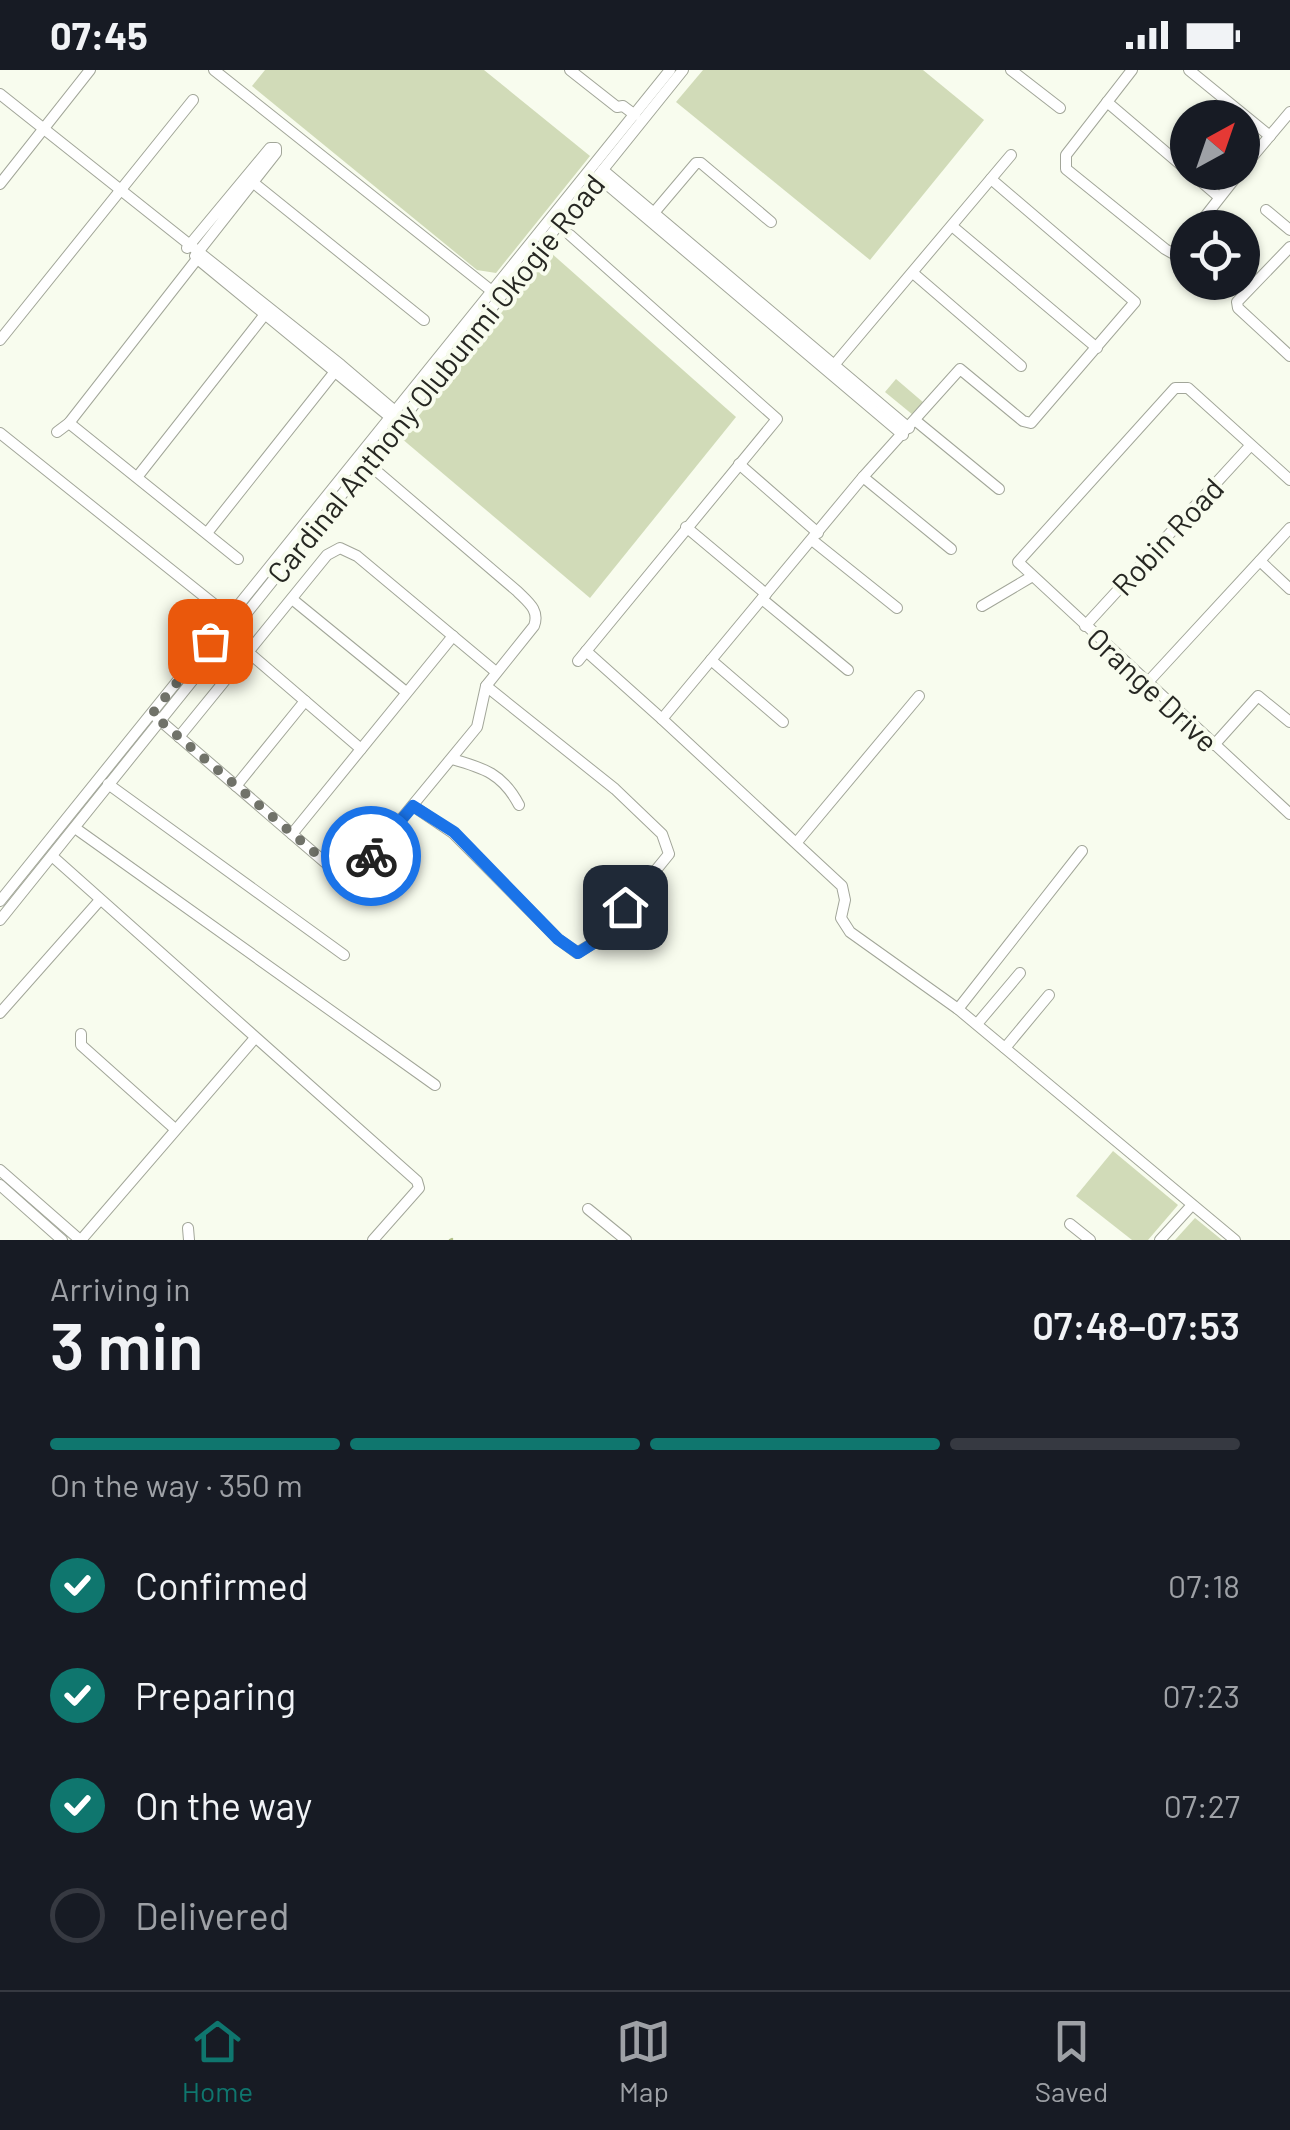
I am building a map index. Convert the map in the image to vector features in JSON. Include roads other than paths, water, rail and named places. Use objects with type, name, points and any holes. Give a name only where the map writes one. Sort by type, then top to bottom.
[{"type":"street","points":[[0,184],[90,70]]},
{"type":"street","points":[[214,70],[493,292]]},
{"type":"street","points":[[570,70],[632,119]]},
{"type":"street","name":"Cardinal Anthony Olubunmi Okogie Road","points":[[0,902],[366,462],[493,292],[670,70]]},
{"type":"street","name":"Cardinal Anthony Olubunmi Okogie Road","points":[[0,920],[75,828],[230,616],[392,414],[429,377],[683,70]]},
{"type":"street","points":[[1011,70],[1060,108]]},
{"type":"street","points":[[1132,70],[1066,155],[1066,169],[1170,252]]},
{"type":"street","points":[[1189,70],[1270,136]]},
{"type":"street","points":[[0,98],[392,414]]},
{"type":"street","points":[[0,340],[194,100]]},
{"type":"street","points":[[1107,102],[1170,156]]},
{"type":"street","points":[[1260,148],[1290,112]]},
{"type":"street","points":[[831,369],[1011,154]]},
{"type":"street","points":[[651,216],[696,163],[701,163],[771,222]]},
{"type":"street","points":[[601,173],[831,369],[999,489]]},
{"type":"street","points":[[57,432],[69,422],[249,179],[424,320]]},
{"type":"street","points":[[662,719],[863,477],[960,369],[1023,421],[1031,423],[1135,302],[991,179]]},
{"type":"street","points":[[1211,190],[1219,197]]},
{"type":"street","points":[[1209,210],[1225,190]]},
{"type":"street","points":[[1266,210],[1290,230]]},
{"type":"street","points":[[952,226],[1097,348]]},
{"type":"street","points":[[570,235],[777,418],[582,656],[662,719],[842,886],[845,900],[841,918],[850,932],[977,1024],[1235,1240]]},
{"type":"street","points":[[1290,247],[1238,302],[1238,308],[1290,356]]},
{"type":"street","points":[[913,273],[1021,366]]},
{"type":"street","points":[[138,476],[267,312]]},
{"type":"street","points":[[207,534],[338,368]]},
{"type":"street","name":"Orange Drive","points":[[1250,446],[1188,388],[1181,386],[1018,562],[1290,814]]},
{"type":"street","points":[[69,422],[238,559]]},
{"type":"street","points":[[0,433],[230,616]]},
{"type":"street","points":[[1250,446],[1290,480]]},
{"type":"street","name":"Robin Road","points":[[1084,626],[1250,446]]},
{"type":"street","points":[[156,717],[342,876],[350,878],[452,759],[477,727],[486,686],[534,626],[536,610],[366,462]]},
{"type":"street","points":[[739,464],[896,608]]},
{"type":"street","points":[[863,477],[951,549]]},
{"type":"street","points":[[686,527],[848,670]]},
{"type":"street","points":[[1148,682],[1290,528]]},
{"type":"street","points":[[179,737],[328,555],[340,548],[357,556],[496,672]]},
{"type":"street","points":[[1260,561],[1290,589]]},
{"type":"street","points":[[982,606],[1030,577]]},
{"type":"street","points":[[292,599],[406,692]]},
{"type":"street","points":[[292,834],[453,636]]},
{"type":"street","points":[[248,652],[361,749]]},
{"type":"street","points":[[711,660],[782,722]]},
{"type":"street","points":[[413,806],[454,832],[558,939],[578,953],[600,939],[669,854],[662,834],[615,789],[541,726],[486,686]]},
{"type":"street","points":[[797,842],[919,696]]},
{"type":"street","points":[[1214,745],[1258,696],[1290,722]]},
{"type":"street","points":[[236,786],[305,701]]},
{"type":"street","points":[[452,759],[490,770],[509,786],[518,806]]},
{"type":"street","points":[[108,784],[344,955]]},
{"type":"street","points":[[75,828],[434,1085]]},
{"type":"street","points":[[958,1009],[1082,851]]},
{"type":"street","points":[[52,856],[417,1182],[419,1188],[373,1240]]},
{"type":"street","points":[[0,1012],[100,900]]},
{"type":"street","points":[[977,1024],[1020,972]]},
{"type":"street","points":[[1006,1048],[1049,995]]},
{"type":"street","points":[[82,1034],[80,1045],[175,1129]]},
{"type":"street","points":[[0,1170],[80,1240],[255,1038]]},
{"type":"street","points":[[0,1185],[62,1240]]},
{"type":"street","points":[[1160,1240],[1192,1205]]},
{"type":"street","points":[[588,1209],[626,1240]]},
{"type":"street","points":[[1070,1224],[1086,1239]]}]
